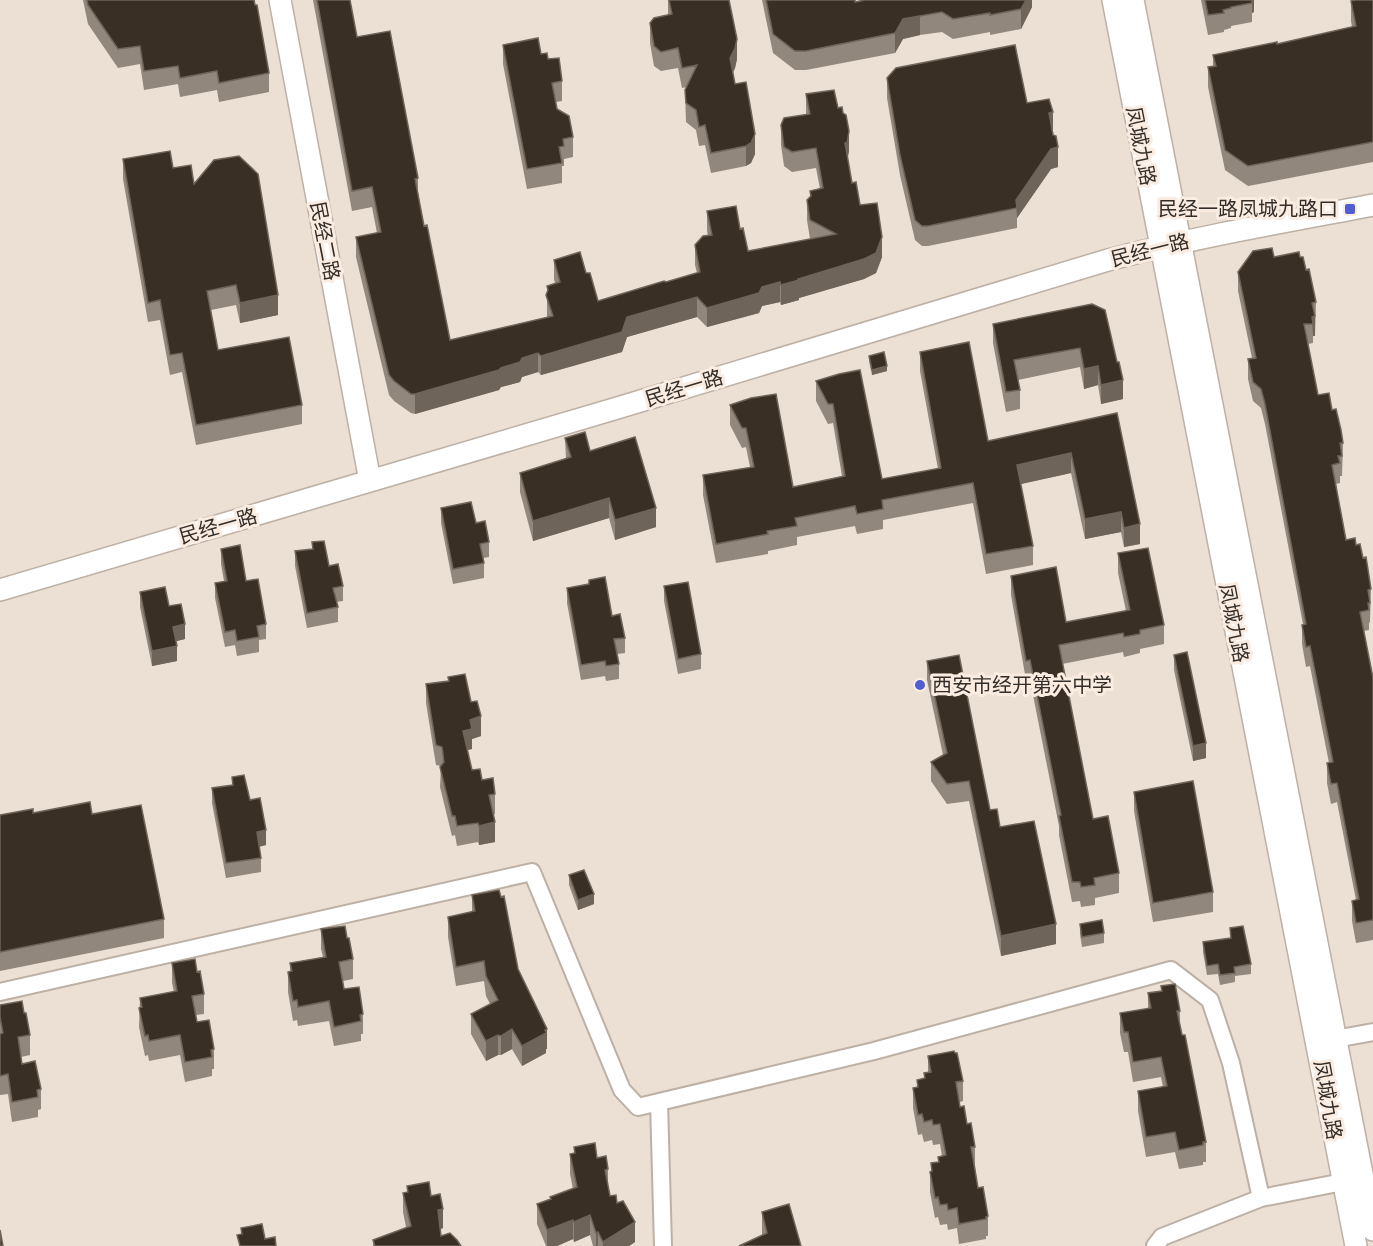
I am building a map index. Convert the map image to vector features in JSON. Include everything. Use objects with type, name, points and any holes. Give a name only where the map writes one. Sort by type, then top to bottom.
[{"type":"street","name":"民经二路","points":[[280,0],[370,481]]},
{"type":"street","name":"凤城九路","points":[[1113,0],[1154,212],[1171,244]]},
{"type":"street","name":"凤城九路","points":[[1133,0],[1171,244],[1253,722],[1326,1041],[1373,1230]]},
{"type":"street","name":"民经一路","points":[[0,590],[1108,260],[1222,233],[1373,205]]},
{"type":"street","points":[[0,992],[532,872],[622,1090],[638,1107],[874,1051],[1171,970],[1210,1000],[1231,1063],[1261,1198]]},
{"type":"street","points":[[1326,1041],[1373,1032]]},
{"type":"street","name":"凤城九路","points":[[1326,1041],[1343,1182],[1356,1246]]},
{"type":"street","points":[[659,1102],[663,1246]]},
{"type":"street","points":[[1155,1246],[1162,1237],[1261,1198],[1343,1182]]},
{"type":"building","points":[[87,0],[254,0],[257,5],[269,73],[219,83],[217,71],[180,78],[178,66],[144,71],[140,46],[118,49],[88,5]]},
{"type":"building","points":[[317,0],[350,0],[357,37],[390,31],[418,178],[415,179],[424,226],[427,225],[450,340],[553,316],[546,295],[547,286],[560,282],[554,260],[580,252],[586,273],[590,273],[598,301],[700,272],[695,245],[703,236],[712,235],[707,211],[736,206],[740,229],[743,228],[748,251],[836,234],[810,220],[807,200],[811,196],[810,191],[823,188],[816,148],[792,152],[784,147],[781,125],[784,118],[810,114],[806,94],[834,90],[838,108],[842,107],[846,115],[849,131],[847,143],[845,143],[852,183],[856,182],[860,205],[877,203],[882,237],[876,253],[799,280],[762,287],[759,293],[707,308],[697,297],[627,317],[622,332],[541,356],[538,353],[522,358],[520,362],[499,370],[411,394],[389,375],[356,237],[381,232],[372,187],[352,191]]},
{"type":"building","points":[[669,0],[729,0],[737,39],[730,58],[735,84],[746,82],[755,134],[751,143],[746,146],[711,153],[705,125],[699,127],[696,110],[686,103],[685,90],[697,65],[682,68],[678,48],[661,52],[654,46],[650,23],[654,18],[672,14]]},
{"type":"building","points":[[766,0],[855,0],[855,2],[865,0],[1026,0],[1021,9],[990,15],[990,13],[953,19],[942,12],[903,19],[895,33],[806,51],[795,51],[773,34]]},
{"type":"building","points":[[1205,0],[1252,0],[1252,3],[1231,7],[1223,10],[1224,13],[1208,15]]},
{"type":"building","points":[[1373,0],[1373,142],[1248,166],[1225,150],[1208,67],[1216,66],[1213,55],[1277,42],[1277,44],[1356,26],[1351,1]]},
{"type":"building","points":[[538,38],[541,54],[547,53],[548,59],[559,58],[562,81],[552,83],[557,109],[569,116],[573,137],[563,139],[564,146],[559,147],[562,163],[527,169],[503,45]]},
{"type":"building","points":[[1015,45],[1027,103],[1049,99],[1053,112],[1049,113],[1053,135],[1056,136],[1058,147],[1051,149],[1016,200],[1017,208],[922,226],[915,220],[900,155],[887,78],[896,68]]},
{"type":"building","points":[[170,151],[173,168],[191,165],[194,184],[214,160],[239,156],[258,174],[278,295],[240,303],[236,285],[207,291],[218,350],[289,337],[302,405],[196,425],[182,353],[170,355],[160,300],[148,303],[123,159]]},
{"type":"building","points":[[1272,248],[1274,257],[1299,252],[1300,257],[1303,257],[1306,270],[1309,269],[1316,302],[1312,303],[1315,316],[1312,317],[1313,324],[1304,324],[1318,395],[1329,393],[1332,410],[1336,409],[1341,430],[1342,456],[1338,456],[1340,463],[1332,465],[1346,540],[1355,538],[1356,545],[1360,544],[1363,558],[1366,557],[1371,589],[1368,590],[1369,610],[1360,612],[1373,678],[1373,920],[1356,923],[1352,901],[1359,899],[1337,783],[1331,784],[1327,763],[1333,762],[1310,646],[1306,647],[1302,625],[1306,624],[1265,404],[1261,389],[1253,382],[1248,359],[1256,358],[1238,272],[1253,251]]},
{"type":"building","points":[[1092,304],[1105,310],[1123,380],[1101,385],[1098,366],[1084,369],[1080,348],[1014,360],[1020,390],[1006,392],[993,324]]},
{"type":"building","points":[[969,342],[988,441],[1117,413],[1140,524],[1124,528],[1121,512],[1085,519],[1071,453],[1017,465],[1033,546],[986,554],[973,483],[882,500],[883,509],[857,514],[855,506],[795,518],[797,526],[716,544],[703,475],[754,467],[746,428],[742,428],[730,405],[751,398],[776,394],[793,487],[845,476],[833,404],[828,404],[816,381],[860,370],[882,479],[941,468],[920,352]]},
{"type":"building","points":[[884,352],[887,366],[872,370],[869,356]]},
{"type":"building","points":[[585,432],[590,451],[635,437],[656,508],[615,520],[609,498],[533,521],[520,473],[571,457],[565,438]]},
{"type":"building","points":[[471,502],[476,523],[485,521],[489,542],[480,544],[484,563],[453,569],[441,508]]},
{"type":"building","points":[[324,541],[329,566],[338,564],[343,586],[333,588],[338,607],[307,613],[295,551],[313,549],[312,542]]},
{"type":"building","points":[[240,545],[246,581],[258,579],[266,624],[257,626],[259,637],[237,641],[235,630],[225,632],[215,583],[227,581],[221,549]]},
{"type":"building","points":[[1148,548],[1164,625],[1140,630],[1140,634],[1124,637],[1123,633],[1059,645],[1093,819],[1108,816],[1119,873],[1094,878],[1095,885],[1081,887],[1080,882],[1072,882],[1059,816],[1061,815],[1030,660],[1026,661],[1011,576],[1056,567],[1066,622],[1130,610],[1118,553]]},
{"type":"building","points":[[605,577],[612,616],[620,614],[625,638],[614,639],[619,664],[606,666],[605,661],[581,665],[567,588],[589,584],[589,580]]},
{"type":"building","points":[[688,582],[701,654],[678,659],[664,586]]},
{"type":"building","points":[[165,587],[169,606],[181,604],[185,624],[173,627],[177,646],[152,651],[140,592]]},
{"type":"building","points":[[1187,652],[1206,743],[1193,746],[1174,655]]},
{"type":"building","points":[[959,655],[990,810],[997,809],[1000,827],[1034,821],[1056,924],[1001,936],[969,781],[947,784],[931,762],[947,753],[927,661]]},
{"type":"building","points":[[465,674],[471,702],[477,701],[481,716],[470,720],[472,729],[463,731],[472,770],[480,769],[482,780],[493,778],[495,794],[489,795],[495,822],[479,826],[478,823],[457,826],[455,816],[452,816],[440,767],[444,762],[442,747],[436,745],[426,684],[449,681],[448,677]]},
{"type":"building","points":[[244,775],[250,800],[260,798],[266,830],[257,832],[261,858],[226,863],[212,788],[233,785],[232,777]]},
{"type":"building","points":[[1193,781],[1213,892],[1153,903],[1134,792]]},
{"type":"building","points":[[90,802],[92,814],[141,805],[164,919],[0,952],[0,815],[33,809],[33,813]]},
{"type":"building","points":[[584,870],[594,894],[578,900],[569,875]]},
{"type":"building","points":[[499,890],[501,897],[504,896],[518,969],[547,1029],[546,1033],[522,1046],[512,1029],[486,1041],[471,1014],[498,1000],[486,976],[484,961],[456,967],[448,917],[475,911],[472,895]]},
{"type":"building","points":[[1102,920],[1104,933],[1082,937],[1080,924]]},
{"type":"building","points":[[345,926],[353,959],[339,962],[344,989],[359,987],[363,1014],[360,1015],[361,1021],[334,1027],[329,1001],[298,1007],[297,1000],[293,1001],[288,972],[292,971],[290,963],[326,957],[321,929]]},
{"type":"building","points":[[1243,926],[1251,964],[1234,967],[1235,973],[1220,975],[1218,964],[1207,966],[1203,942],[1231,938],[1230,928]]},
{"type":"building","points":[[195,959],[197,972],[200,971],[204,994],[192,996],[197,1022],[209,1020],[214,1049],[211,1050],[212,1057],[185,1062],[180,1035],[149,1041],[148,1035],[145,1036],[139,1008],[142,1007],[140,998],[177,991],[172,963]]},
{"type":"building","points":[[1175,984],[1180,1011],[1177,1011],[1182,1035],[1185,1035],[1206,1142],[1203,1142],[1203,1145],[1179,1150],[1175,1132],[1146,1137],[1138,1091],[1167,1086],[1161,1057],[1133,1062],[1128,1032],[1124,1032],[1120,1013],[1151,1008],[1148,993],[1162,991],[1161,986]]},
{"type":"building","points":[[22,1001],[30,1035],[18,1037],[22,1064],[35,1061],[41,1089],[37,1090],[38,1097],[12,1102],[8,1074],[0,1076],[0,1034],[3,1033],[0,1005]]},
{"type":"building","points":[[954,1051],[957,1053],[963,1081],[956,1082],[960,1107],[964,1106],[967,1124],[971,1123],[975,1147],[971,1147],[978,1188],[983,1187],[988,1216],[986,1219],[959,1224],[957,1208],[948,1210],[947,1204],[940,1205],[938,1197],[935,1198],[930,1172],[932,1171],[931,1163],[939,1162],[938,1157],[946,1155],[940,1124],[933,1125],[932,1120],[924,1122],[922,1114],[918,1115],[913,1088],[918,1087],[917,1080],[925,1078],[924,1073],[931,1072],[928,1056]]},
{"type":"building","points":[[595,1143],[597,1158],[606,1156],[608,1169],[605,1170],[610,1196],[616,1195],[617,1203],[623,1201],[635,1222],[603,1242],[598,1232],[596,1233],[590,1215],[547,1230],[537,1204],[577,1187],[570,1154],[575,1153],[574,1147]]},
{"type":"building","points":[[429,1182],[431,1196],[440,1194],[443,1209],[438,1210],[441,1236],[450,1233],[461,1246],[375,1246],[373,1240],[411,1226],[403,1193],[408,1192],[407,1186]]},
{"type":"building","points":[[789,1204],[801,1246],[739,1246],[767,1233],[762,1212]]},
{"type":"building","points":[[262,1224],[265,1239],[275,1237],[276,1246],[240,1246],[237,1235],[242,1234],[241,1228]]},
{"type":"building","points":[[0,1230],[3,1246],[0,1246]]},
{"type":"place","name":"民经一路凤城九路口","points":[[1350,209]]},
{"type":"place","name":"西安市经开第六中学","points":[[920,685]]}]
